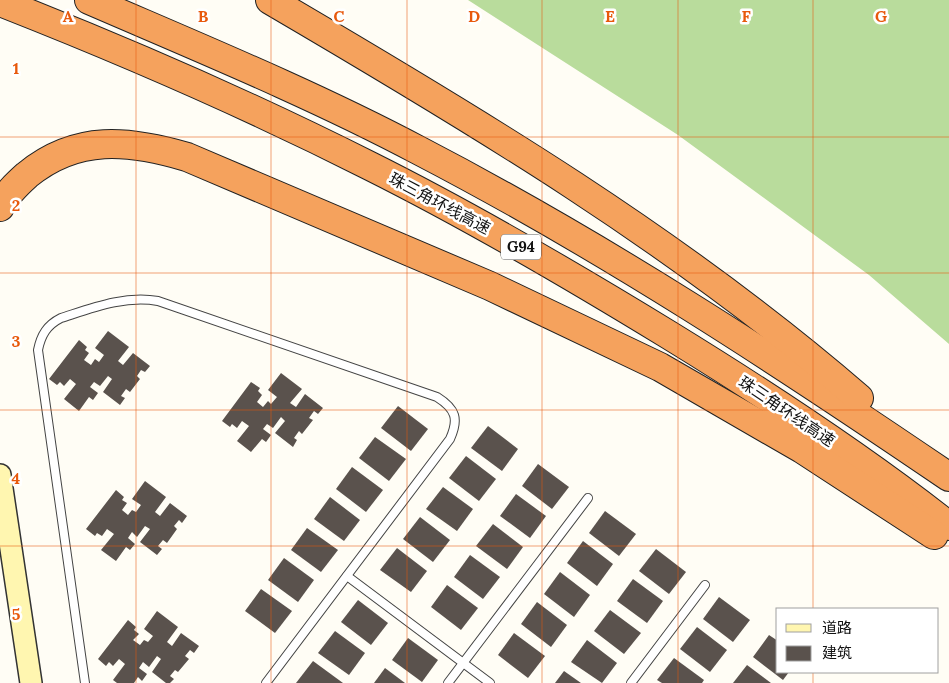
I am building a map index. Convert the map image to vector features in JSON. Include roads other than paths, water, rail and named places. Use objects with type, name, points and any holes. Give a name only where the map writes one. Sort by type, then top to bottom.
[{"type":"highway","name":"G94","points":[[90,0],[236,64],[417,149],[530,210],[653,282],[793,371],[949,477]]},
{"type":"highway","points":[[270,0],[452,106],[621,217],[806,352],[949,477]]},
{"type":"highway","name":"珠三角环线高速","points":[[0,2],[170,72],[276,121],[370,166],[503,236],[714,364],[830,440],[949,526]]},
{"type":"highway","points":[[0,207],[16,184],[35,169],[57,155],[91,144],[118,143],[150,146],[187,157],[490,286],[660,367],[802,449],[949,545]]},
{"type":"main road","points":[[0,474],[31,683]]},
{"type":"lane","points":[[84,683],[38,359],[40,342],[43,334],[54,322],[61,318],[132,299],[158,302],[437,397],[448,404],[454,415],[455,428],[450,439],[266,683]]},
{"type":"lane","points":[[448,683],[588,498]]},
{"type":"lane","points":[[347,576],[490,683]]},
{"type":"lane","points":[[631,683],[705,585]]}]
